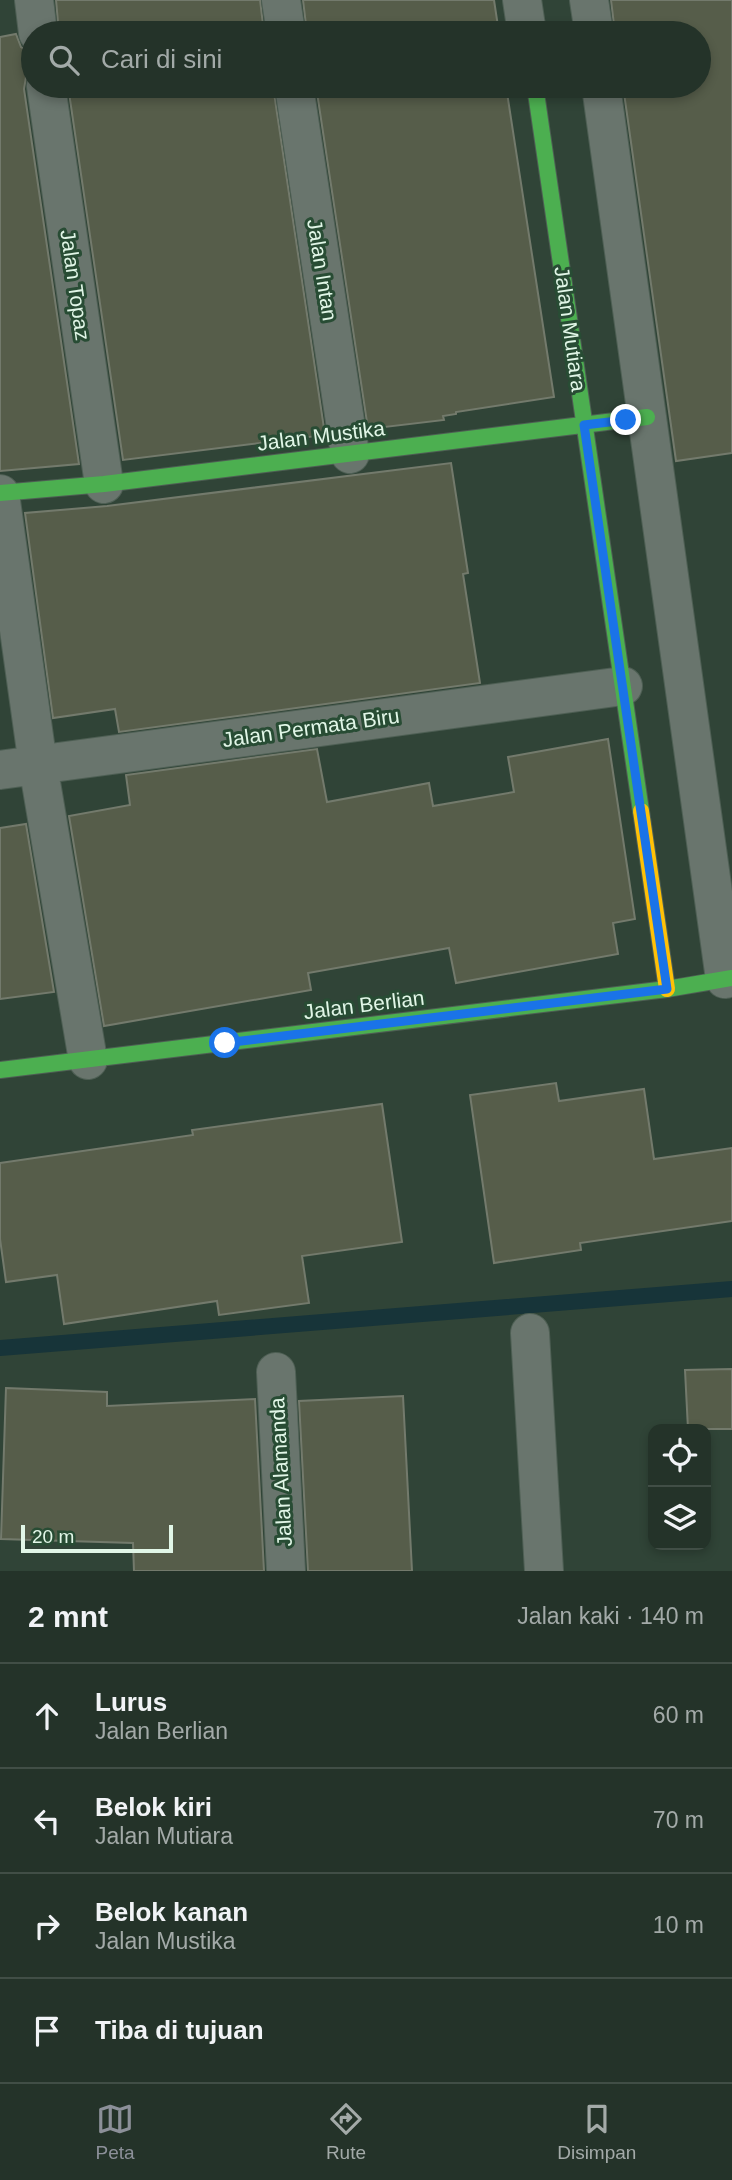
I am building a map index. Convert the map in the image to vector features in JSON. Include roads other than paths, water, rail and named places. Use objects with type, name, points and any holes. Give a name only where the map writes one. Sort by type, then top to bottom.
[{"type":"street","points":[[34,0],[37,21]]},
{"type":"street","points":[[281,0],[284,21]]},
{"type":"street","points":[[522,0],[525,21]]},
{"type":"street","points":[[589,0],[592,21]]},
{"type":"street","name":"Jalan Topaz","points":[[48,98],[104,484]]},
{"type":"street","name":"Jalan Intan","points":[[296,98],[350,454]]},
{"type":"street","name":"Jalan Mutiara","points":[[537,98],[667,989]]},
{"type":"street","points":[[603,98],[729,978]]},
{"type":"street","name":"Jalan Mustika","points":[[0,493],[104,484],[647,417]]},
{"type":"street","points":[[0,493],[38,765],[88,1060]]},
{"type":"street","name":"Jalan Permata Biru","points":[[0,770],[623,686]]},
{"type":"street","name":"Jalan Berlian","points":[[0,1070],[667,989],[729,978]]},
{"type":"street","points":[[530,1333],[544,1571]]},
{"type":"street","name":"Jalan Alamanda","points":[[276,1372],[286,1571]]},
{"type":"waterway","points":[[0,1348],[732,1289]]}]
